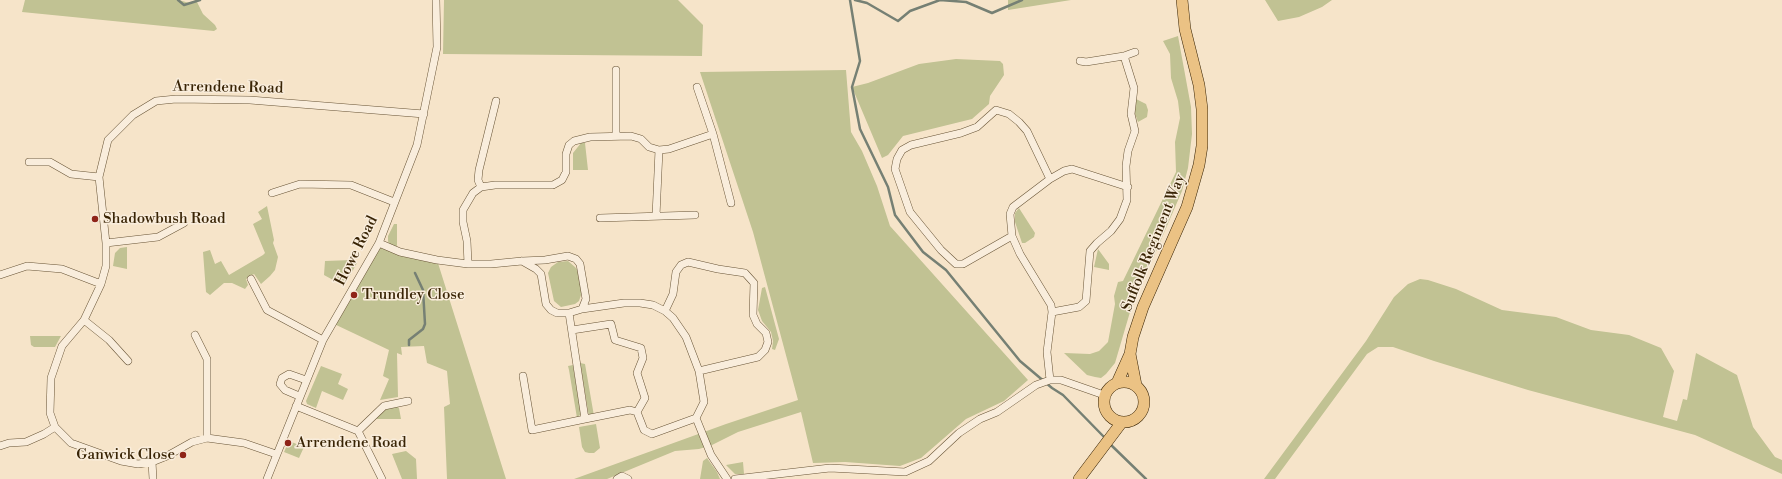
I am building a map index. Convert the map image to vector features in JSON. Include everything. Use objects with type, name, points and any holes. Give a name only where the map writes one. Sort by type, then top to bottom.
[{"type":"main road","name":"Suffolk Regiment Way","points":[[1117,383],[1130,354],[1133,337],[1144,306],[1187,207],[1199,165],[1202,109],[1199,85],[1185,29],[1182,0]]},
{"type":"main road","name":"Suffolk Regiment Way","points":[[1130,354],[1136,386]]},
{"type":"main road","points":[[1079,479],[1105,440],[1122,422],[1135,418],[1139,415],[1143,408],[1142,393],[1136,386],[1127,382],[1117,383],[1104,395],[1103,402],[1109,415],[1115,420],[1122,422]]},
{"type":"main road","points":[[1105,440],[1109,415]]},
{"type":"street","name":"Howe Road","points":[[267,479],[322,340],[379,243],[417,146],[437,47],[436,0]]},
{"type":"street","points":[[1080,61],[1086,62],[1124,56],[1135,52]]},
{"type":"street","points":[[1052,312],[1079,307],[1086,301],[1090,251],[1120,220],[1127,200],[1128,187],[1126,166],[1128,150],[1135,131],[1130,114],[1134,88],[1124,56]]},
{"type":"street","points":[[616,70],[616,135]]},
{"type":"street","points":[[697,86],[713,134],[731,203]]},
{"type":"street","name":"Arrendene Road","points":[[55,427],[50,413],[51,378],[62,346],[84,320],[102,284],[106,266],[106,242],[99,177],[108,140],[132,115],[156,101],[176,99],[250,100],[424,114]]},
{"type":"street","points":[[481,187],[478,180],[479,170],[496,101]]},
{"type":"street","points":[[1012,236],[963,264],[956,264],[941,250],[910,212],[895,169],[897,159],[902,150],[911,144],[961,133],[977,127],[996,110],[1008,114],[1020,122],[1027,131],[1050,179]]},
{"type":"street","points":[[468,264],[463,210],[473,193],[481,187],[495,185],[553,185],[562,180],[566,172],[566,154],[570,144],[574,141],[590,137],[616,135],[631,136],[641,139],[649,146],[659,150],[669,149],[713,134]]},
{"type":"street","points":[[656,216],[659,150]]},
{"type":"street","points":[[29,162],[50,162],[71,174],[99,177]]},
{"type":"street","points":[[1050,380],[1047,352],[1052,312],[1046,294],[1020,254],[1012,236],[1010,220],[1013,207],[1050,179],[1064,171],[1072,169],[1128,187]]},
{"type":"street","points":[[272,193],[300,184],[351,185],[394,202]]},
{"type":"street","points":[[600,218],[695,215]]},
{"type":"street","points":[[106,242],[158,237],[184,223]]},
{"type":"street","points":[[379,243],[400,252],[436,260],[468,264],[545,260],[568,256],[576,259],[580,264],[586,299],[582,308]]},
{"type":"street","points":[[523,376],[532,430],[630,410],[637,412],[644,430],[652,434],[696,418],[704,402],[699,371],[680,327],[665,311],[653,305],[624,303],[582,308],[569,312],[557,313],[551,310],[546,304],[541,274],[545,260]]},
{"type":"street","points":[[522,261],[536,269],[541,274]]},
{"type":"street","points":[[665,311],[672,294],[676,272],[681,265],[688,262],[745,273],[754,283],[755,294],[753,315],[757,324],[766,333],[768,342],[766,350],[758,357],[699,371]]},
{"type":"street","points":[[0,276],[27,266],[62,269],[102,284]]},
{"type":"street","points":[[252,279],[267,310],[322,340]]},
{"type":"street","points":[[569,312],[585,419]]},
{"type":"street","points":[[84,320],[109,340],[128,361]]},
{"type":"street","points":[[572,330],[611,324],[615,340],[641,348],[643,358],[637,373],[645,398],[637,412]]},
{"type":"street","points":[[195,335],[207,359],[207,438]]},
{"type":"street","points":[[299,396],[284,390],[280,384],[282,378],[289,374],[306,380]]},
{"type":"street","points":[[734,479],[806,475],[830,468],[906,472],[929,461],[959,433],[980,419],[997,412],[1036,385],[1050,380],[1061,380],[1071,382],[1104,395]]},
{"type":"street","points":[[358,432],[384,406],[408,401]]},
{"type":"street","points":[[296,406],[358,432],[382,479]]},
{"type":"street","points":[[696,418],[711,455],[727,479]]},
{"type":"street","points":[[0,446],[9,443],[26,442],[55,427],[71,443],[121,461],[138,464],[152,462],[192,442],[207,438],[244,442],[276,454]]},
{"type":"street","points":[[152,462],[154,479]]},
{"type":"street","points":[[617,479],[622,476],[628,479]]},
{"type":"green space","points":[[25,0],[179,0],[189,3],[196,0],[203,14],[215,25],[217,29],[214,31],[22,12]]},
{"type":"green space","points":[[444,0],[678,0],[703,25],[702,56],[443,54]]},
{"type":"green space","points":[[1008,0],[1071,0],[1008,10]]},
{"type":"green space","points":[[1265,0],[1332,0],[1322,7],[1299,17],[1278,21]]},
{"type":"green space","points":[[1178,36],[1191,107],[1192,134],[1188,168],[1182,191],[1130,312],[1115,363],[1101,378],[1087,375],[1064,353],[1090,354],[1099,351],[1108,342],[1115,304],[1114,296],[1118,282],[1123,281],[1176,172],[1175,142],[1180,118],[1178,101],[1171,78],[1170,54],[1163,41]]},
{"type":"green space","points":[[956,59],[1000,61],[1003,64],[1004,75],[990,96],[989,104],[972,119],[903,136],[888,155],[882,158],[852,87],[868,83],[919,64]]},
{"type":"green space","points":[[846,70],[851,132],[862,151],[877,186],[890,226],[1028,380],[1004,401],[966,419],[921,458],[900,466],[845,462],[813,463],[801,412],[738,432],[712,445],[699,449],[675,451],[607,479],[574,479],[726,424],[798,400],[753,232],[700,72]]},
{"type":"green space","points":[[1136,99],[1146,104],[1148,110],[1147,117],[1138,122],[1134,111]]},
{"type":"green space","points":[[581,143],[585,143],[588,170],[573,170],[573,153]]},
{"type":"green space","points":[[267,206],[274,240],[273,243],[278,257],[275,270],[261,284],[254,274],[246,279],[248,285],[245,289],[232,283],[224,283],[210,295],[206,292],[203,252],[210,250],[215,264],[221,261],[229,275],[263,255],[265,253],[253,224],[262,219],[258,212]]},
{"type":"green space","points":[[1019,208],[1035,233],[1034,237],[1025,243],[1022,243],[1015,222],[1015,213]]},
{"type":"green space","points":[[394,224],[397,224],[397,248],[390,246],[388,241],[388,236]]},
{"type":"green space","points":[[379,243],[437,260],[506,479],[447,479],[444,407],[450,404],[447,371],[427,363],[424,346],[401,347],[402,355],[397,353],[398,397],[380,400],[389,379],[383,376],[389,350],[332,323]]},
{"type":"green space","points":[[127,247],[127,269],[113,266],[115,253],[120,248]]},
{"type":"green space","points":[[1098,249],[1109,264],[1109,270],[1094,267]]},
{"type":"green space","points":[[352,260],[357,263],[344,286],[324,275],[325,261]]},
{"type":"green space","points":[[568,261],[579,272],[582,292],[579,301],[575,304],[561,307],[554,301],[548,273],[551,267],[558,262]]},
{"type":"green space","points":[[1420,279],[1456,289],[1502,310],[1556,317],[1591,330],[1629,335],[1661,348],[1674,371],[1663,417],[1677,421],[1683,399],[1687,400],[1696,353],[1737,375],[1753,427],[1775,457],[1782,460],[1782,474],[1695,435],[1528,390],[1393,347],[1378,347],[1367,354],[1275,479],[1264,479],[1366,341],[1394,297],[1408,284]]},
{"type":"green space","points":[[765,287],[779,339],[775,350],[772,349],[773,341],[771,332],[762,321],[758,310],[762,288]]},
{"type":"green space","points":[[30,336],[61,336],[55,347],[34,347],[31,345]]},
{"type":"green space","points":[[580,363],[585,364],[594,416],[589,417]]},
{"type":"green space","points":[[573,365],[581,414],[577,418],[568,366]]},
{"type":"green space","points":[[321,366],[342,374],[338,384],[348,389],[343,400],[322,391],[316,408],[307,404],[306,401]]},
{"type":"green space","points":[[395,406],[399,408],[401,419],[376,419],[385,409]]},
{"type":"green space","points":[[596,424],[600,448],[594,453],[585,452],[582,447],[579,427]]},
{"type":"green space","points":[[289,441],[304,447],[299,458],[284,452]]},
{"type":"green space","points":[[406,451],[416,459],[417,479],[402,479],[392,454]]},
{"type":"green space","points":[[707,458],[720,479],[700,479],[703,461]]},
{"type":"green space","points":[[743,462],[744,474],[735,474],[726,465]]},
{"type":"waterway","points":[[178,0],[184,5],[200,0]]},
{"type":"waterway","points":[[850,0],[860,61],[852,87],[860,129],[888,187],[895,215],[923,252],[946,270],[1020,361],[1052,388],[1063,395],[1106,439]]},
{"type":"waterway","points":[[855,0],[867,3],[898,21],[910,11],[940,0],[966,2],[992,13],[1022,0]]},
{"type":"waterway","points":[[409,345],[409,340],[423,329],[425,324],[423,290],[415,273]]},
{"type":"waterway","points":[[1109,443],[1146,479]]},
{"type":"place","name":"Shadowbush Road","points":[[95,219]]},
{"type":"place","name":"Trundley Close","points":[[354,295]]},
{"type":"place","name":"Arrendene Road","points":[[288,443]]},
{"type":"place","name":"Ganwick Close","points":[[183,455]]}]
